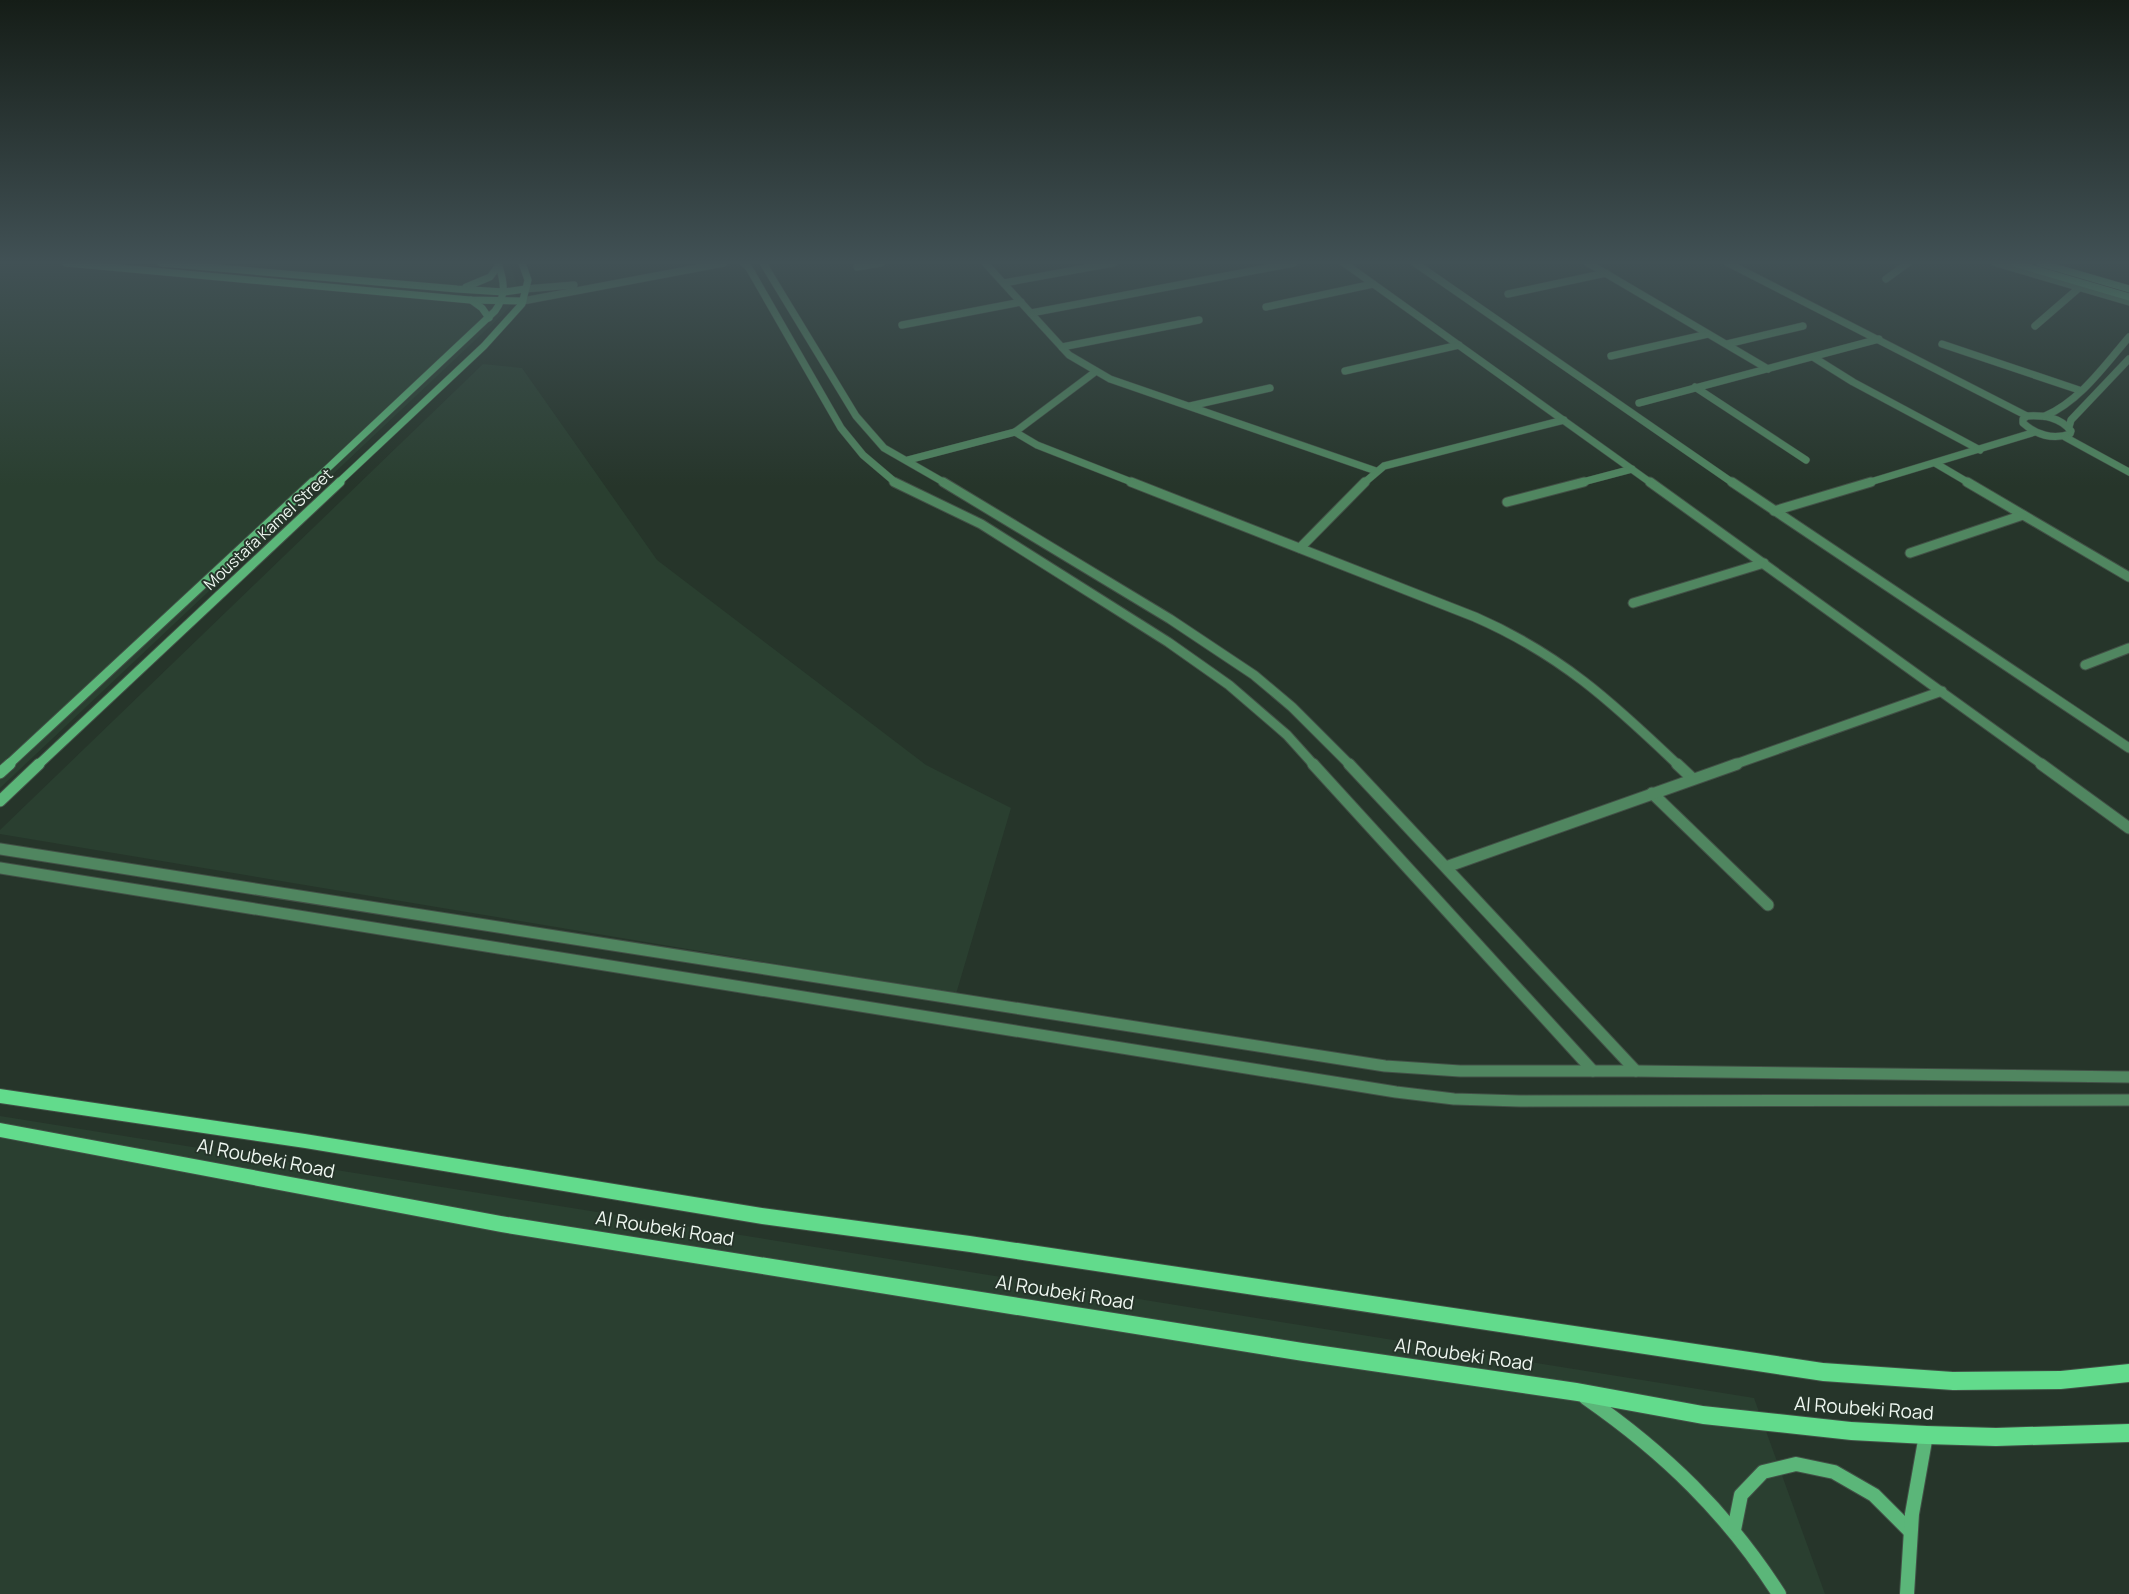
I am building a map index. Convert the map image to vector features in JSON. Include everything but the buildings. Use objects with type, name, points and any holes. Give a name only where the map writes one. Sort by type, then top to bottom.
[{"type":"main road","name":"Al Roubeki Road","points":[[0,1096],[305,1141],[762,1216],[990,1247],[1823,1372],[1952,1381],[2061,1380],[2129,1373]]},
{"type":"main road","name":"Al Roubeki Road","points":[[0,1130],[501,1224],[1303,1352],[1577,1392],[1703,1415],[1851,1431],[1926,1435],[1996,1437],[2129,1433]]},
{"type":"street","name":"Moustafa Kamel Street","points":[[0,773],[468,337]]},
{"type":"street","name":"Moustafa Kamel Street","points":[[0,801],[492,337]]},
{"type":"street","points":[[789,337],[841,428],[863,455],[894,482],[981,524],[1168,642],[1229,685],[1293,741],[1593,1072]]},
{"type":"street","points":[[809,337],[861,422],[884,448],[908,460],[1170,619],[1254,675],[1292,707],[1446,866],[1636,1071]]},
{"type":"street","points":[[1053,337],[1069,355],[1095,372],[1110,379],[1376,471]]},
{"type":"street","points":[[1062,347],[1111,337]]},
{"type":"street","points":[[1448,337],[1942,691],[2129,828]]},
{"type":"street","points":[[1523,337],[1774,511],[2129,748]]},
{"type":"street","points":[[1611,356],[1693,337]]},
{"type":"street","points":[[1714,337],[1768,369]]},
{"type":"street","points":[[1727,344],[1755,337]]},
{"type":"street","points":[[1876,337],[2027,416],[2044,416],[2054,413],[2079,390],[2129,337]]},
{"type":"street","points":[[1639,403],[1879,339]]},
{"type":"street","points":[[1942,344],[2079,390]]},
{"type":"street","points":[[1345,371],[1459,345]]},
{"type":"street","points":[[1813,357],[1853,382],[1980,450]]},
{"type":"street","points":[[2065,437],[2070,434],[2071,420],[2093,399],[2129,358]]},
{"type":"street","points":[[908,460],[1015,432],[1095,372]]},
{"type":"street","points":[[1190,406],[1270,388]]},
{"type":"street","points":[[1695,388],[1806,460]]},
{"type":"street","points":[[2027,416],[2023,419],[2023,423],[2035,432],[2065,437],[2129,472]]},
{"type":"street","points":[[2044,416],[2063,422],[2069,427]]},
{"type":"street","points":[[1300,548],[1376,471],[1394,463],[1564,420]]},
{"type":"street","points":[[1015,432],[1037,445],[1475,616],[1540,649],[1597,690],[1693,779]]},
{"type":"street","points":[[1774,511],[2035,432]]},
{"type":"street","points":[[1935,463],[2129,577]]},
{"type":"street","points":[[1507,502],[1632,469]]},
{"type":"street","points":[[1910,552],[2023,515]]},
{"type":"street","points":[[1633,603],[1764,563]]},
{"type":"street","points":[[2085,665],[2129,648]]},
{"type":"street","points":[[1446,866],[1942,691]]},
{"type":"street","points":[[1652,793],[1768,905]]},
{"type":"street","points":[[0,849],[1385,1066],[1460,1072],[1636,1071],[2129,1077]]},
{"type":"street","points":[[0,868],[1356,1086],[1454,1099],[1520,1101],[2129,1100]]},
{"type":"street","points":[[1577,1392],[1618,1419],[1658,1451],[1697,1488],[1734,1530],[1779,1594]]},
{"type":"street","points":[[1907,1594],[1909,1530],[1916,1480],[1926,1435]]},
{"type":"street","points":[[1734,1530],[1741,1495],[1763,1472],[1796,1464],[1834,1472],[1874,1495],[1909,1530]]},
{"type":"shaded area","points":[[0,337],[478,337],[0,788]]},
{"type":"shaded area","points":[[483,364],[522,368],[657,560],[926,765],[1011,808],[956,994],[0,834],[0,830]]},
{"type":"shaded area","points":[[0,1116],[1754,1398],[1825,1594],[0,1594]]}]
